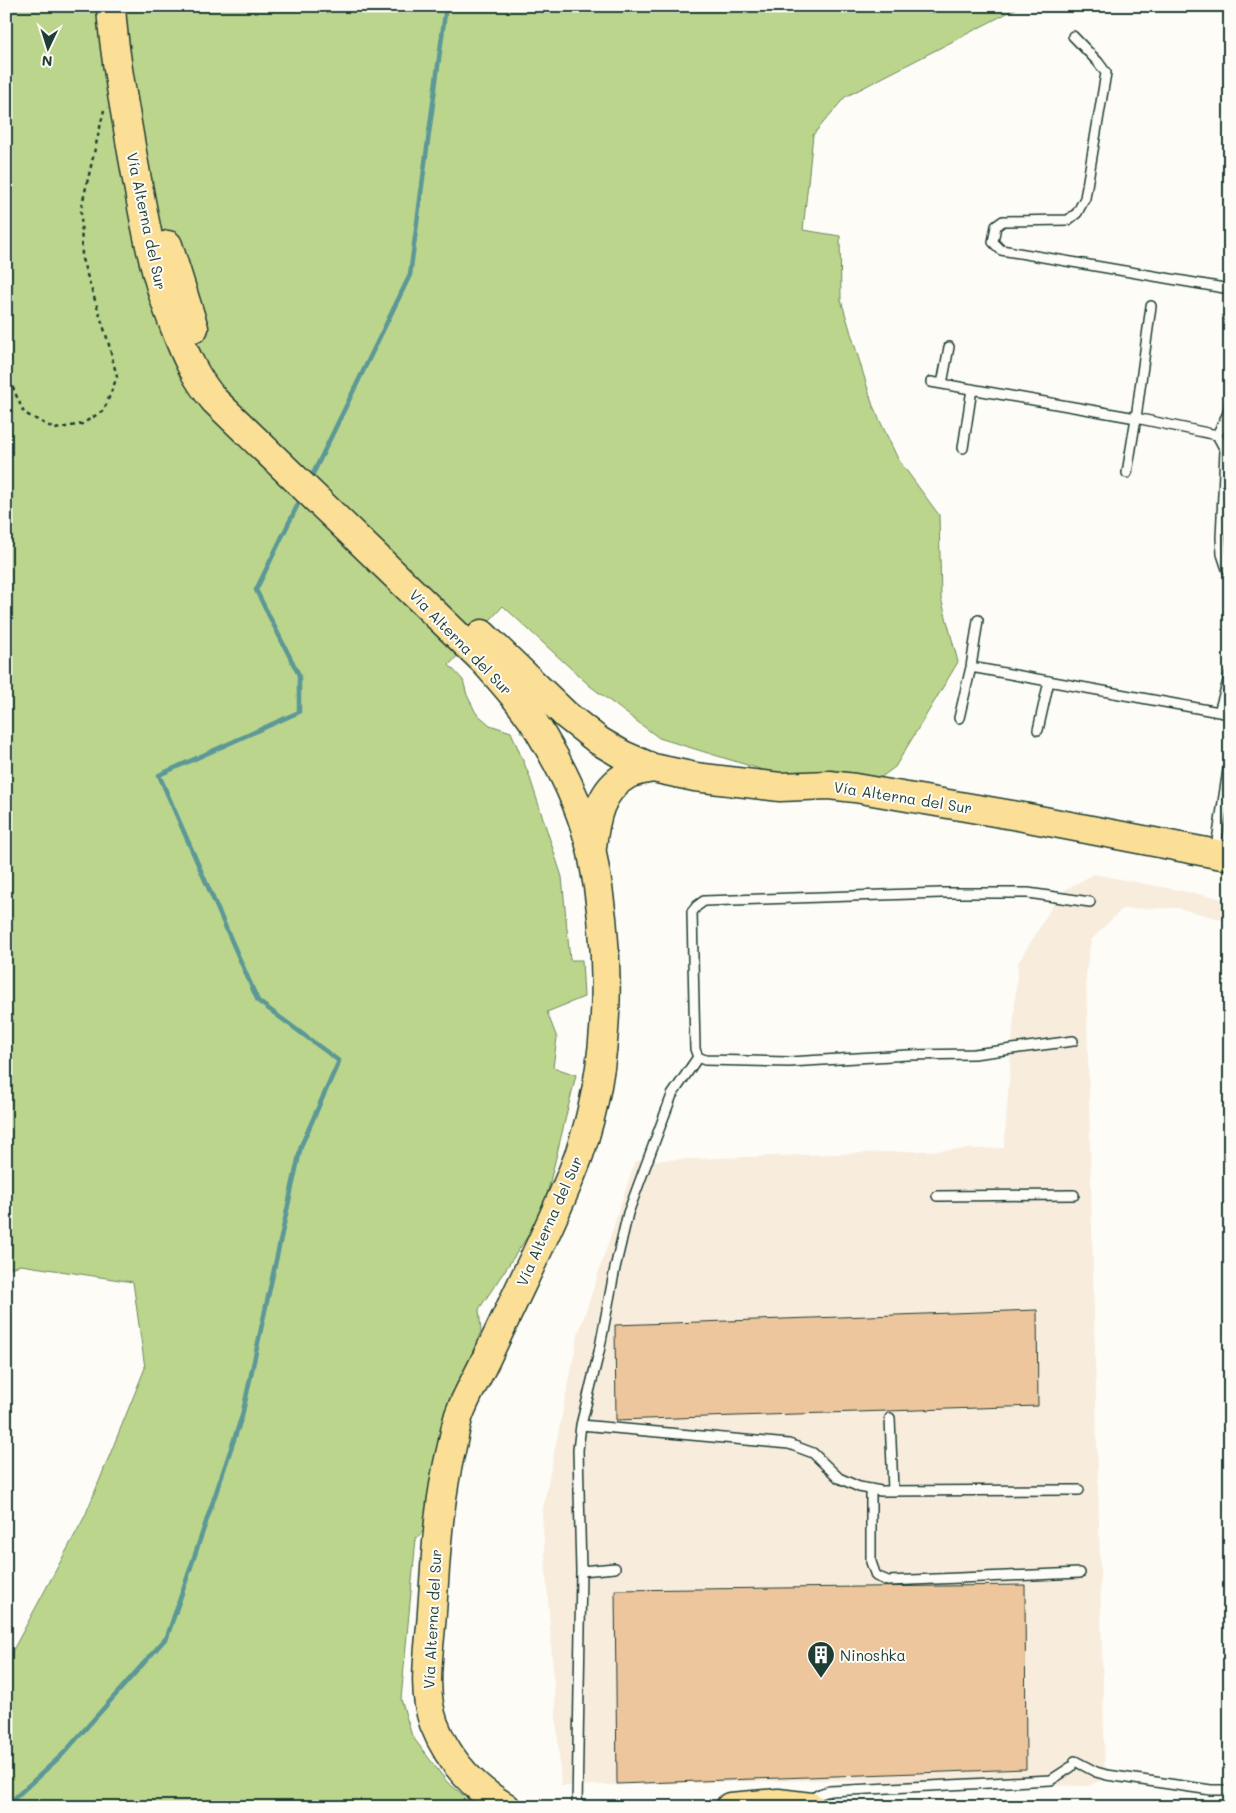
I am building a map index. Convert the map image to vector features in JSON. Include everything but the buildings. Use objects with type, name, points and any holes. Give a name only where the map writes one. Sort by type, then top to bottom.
[{"type":"highway","name":"Vía Alterna del Sur","points":[[119,15],[120,82],[149,247],[162,295],[184,353],[202,386],[214,401],[488,653],[599,741],[653,768],[696,777],[780,788],[829,786],[854,788],[1018,816],[1223,857]]},
{"type":"highway","name":"Vía Alterna del Sur","points":[[119,15],[146,154],[165,236],[193,327],[210,364],[231,392],[488,653],[514,695],[543,735],[567,782],[592,852],[603,928],[606,982],[601,1061],[593,1108],[579,1155],[561,1201],[459,1417],[447,1466],[435,1550],[427,1679],[433,1722],[452,1760],[492,1798],[506,1807]]},
{"type":"highway","points":[[592,852],[594,828],[600,805],[606,794],[627,774],[653,768]]},
{"type":"highway","points":[[730,1807],[778,1803],[809,1806]]},
{"type":"lane","points":[[1072,36],[1098,62],[1106,73],[1085,198],[1077,213],[1068,220],[1003,221],[996,226],[993,242],[1002,250],[1230,289]]},
{"type":"lane","points":[[1127,473],[1151,306]]},
{"type":"lane","points":[[942,384],[949,347]]},
{"type":"lane","points":[[931,382],[1136,418],[1217,435]]},
{"type":"lane","points":[[964,448],[972,389]]},
{"type":"lane","points":[[1217,435],[1228,413],[1230,400]]},
{"type":"lane","points":[[1217,435],[1225,450],[1221,538],[1224,563],[1230,571]]},
{"type":"lane","points":[[959,718],[971,667],[978,620]]},
{"type":"lane","points":[[971,667],[1230,714]]},
{"type":"lane","points":[[1219,712],[1230,674]]},
{"type":"lane","points":[[1038,730],[1049,681]]},
{"type":"lane","points":[[1223,857],[1230,758]]},
{"type":"lane","points":[[1073,1041],[974,1054],[908,1055],[790,1062],[705,1060],[698,1057],[695,1049],[692,912],[704,901],[941,893],[1028,893],[1090,902]]},
{"type":"lane","points":[[577,1807],[581,1570],[578,1450],[581,1425],[599,1352],[628,1213],[672,1095],[698,1057]]},
{"type":"lane","points":[[937,1196],[1074,1196]]},
{"type":"lane","points":[[890,1418],[893,1490]]},
{"type":"lane","points":[[581,1425],[789,1444],[813,1453],[839,1478],[859,1487],[871,1489],[1079,1490]]},
{"type":"lane","points":[[871,1489],[871,1562],[876,1576],[888,1581],[1080,1573]]},
{"type":"lane","points":[[581,1570],[615,1568]]},
{"type":"lane","points":[[809,1806],[812,1799],[819,1794],[830,1791],[1051,1780],[1073,1764],[1107,1775],[1211,1790],[1230,1790]]},
{"type":"path","points":[[6,372],[24,413],[55,429],[82,424],[104,410],[117,377],[108,341],[82,259],[81,209],[102,112],[120,82]]},
{"type":"shaded area","name":"Ninoshka","points":[[1094,874],[1224,899],[1230,910],[1230,922],[1179,908],[1122,909],[1091,940],[1086,973],[1105,1779],[1088,1786],[821,1780],[561,1786],[542,1513],[578,1335],[635,1161],[1004,1148],[1018,963],[1061,892]]},
{"type":"green space","points":[[6,6],[1021,6],[845,97],[813,135],[803,230],[840,236],[841,300],[873,406],[898,459],[939,515],[941,598],[958,662],[895,767],[872,784],[773,773],[659,738],[590,686],[503,606],[449,665],[463,680],[467,695],[476,713],[490,725],[511,732],[529,775],[562,877],[570,960],[582,960],[584,997],[547,1012],[557,1038],[553,1067],[576,1075],[542,1215],[479,1309],[481,1331],[442,1426],[424,1531],[416,1538],[401,1699],[412,1736],[447,1782],[478,1807],[6,1807],[6,1663],[85,1516],[145,1368],[133,1282],[21,1265],[6,1269]]},
{"type":"waterway","points":[[310,480],[410,275],[446,6]]},
{"type":"waterway","points":[[6,1806],[63,1754],[167,1637],[242,1416],[301,1146],[339,1061],[258,1001],[159,775],[299,712],[299,675],[256,590],[301,498]]},
{"type":"place","name":"Ninoshka","points":[[821,1679]]}]
